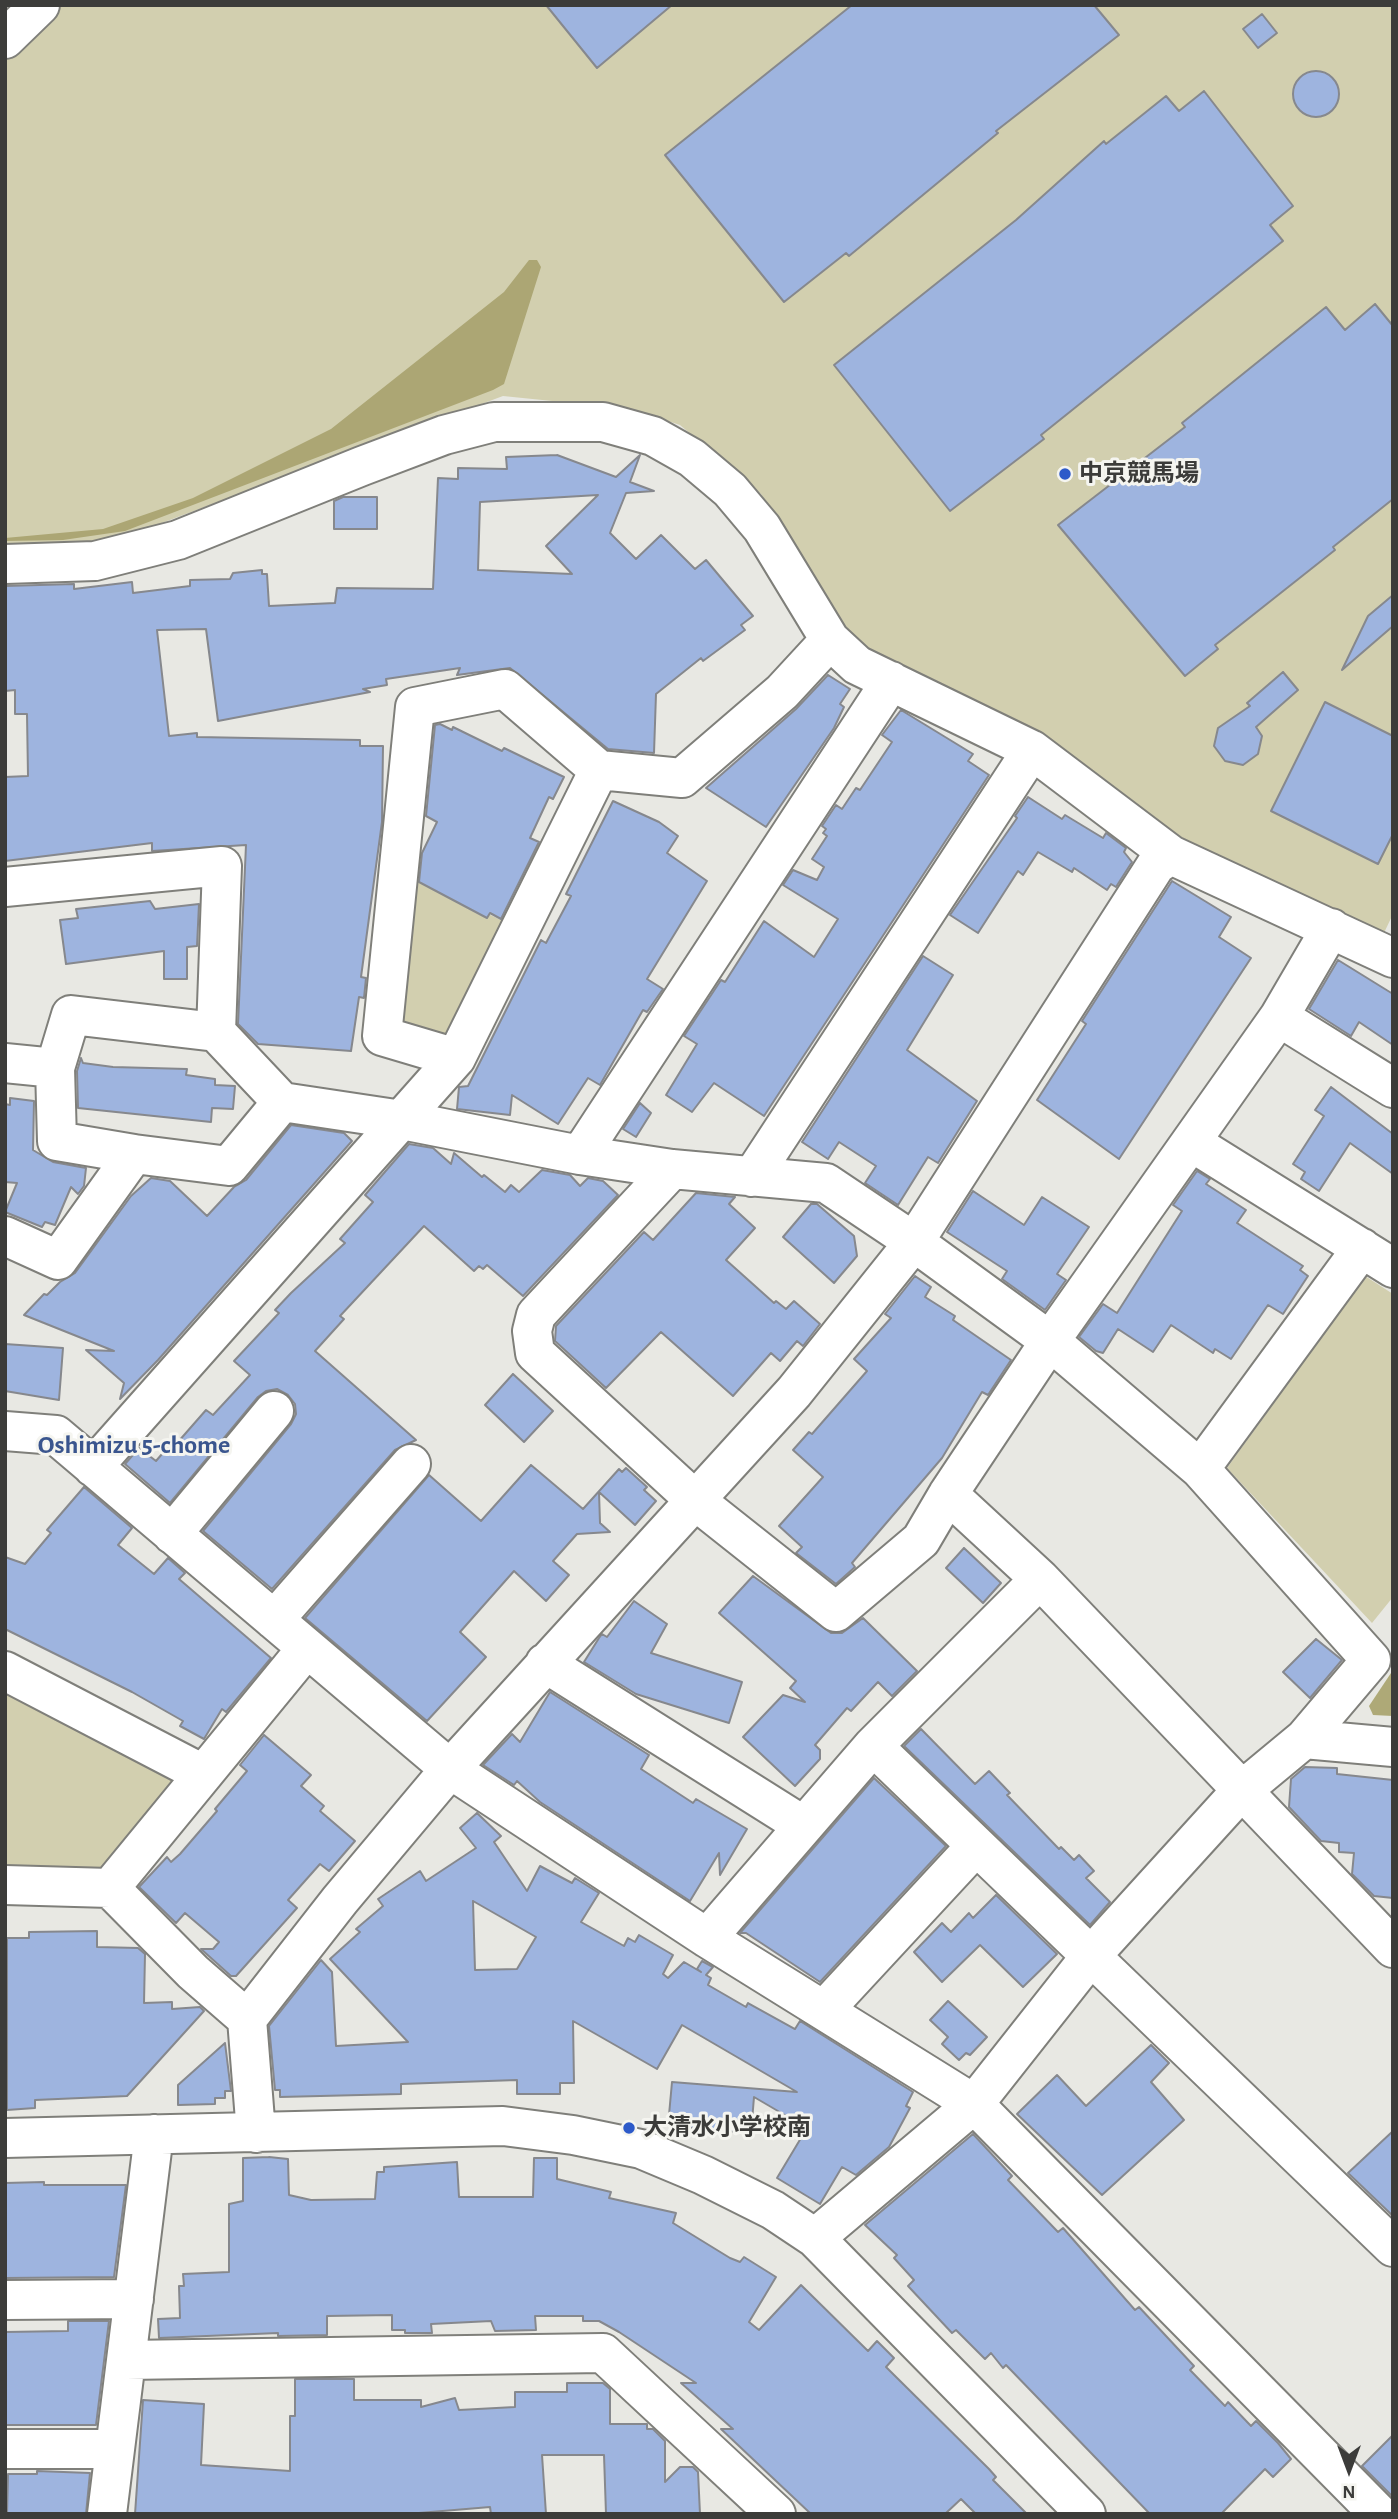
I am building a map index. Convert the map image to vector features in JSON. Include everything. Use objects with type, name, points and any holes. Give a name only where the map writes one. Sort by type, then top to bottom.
[{"type":"street","points":[[5,39],[40,5]]},
{"type":"street","points":[[5,564],[95,561],[178,540],[385,457],[444,435],[494,422],[603,422],[653,436],[692,458],[730,490],[762,528],[830,640],[857,665],[1032,750],[1171,855],[1393,958]]},
{"type":"street","points":[[456,1058],[382,1036],[415,707],[505,689],[599,771],[682,778],[782,692],[830,640]]},
{"type":"street","points":[[580,1155],[891,681]]},
{"type":"street","points":[[752,1177],[1032,750]]},
{"type":"street","points":[[93,1467],[456,1058],[599,771]]},
{"type":"street","points":[[256,2133],[247,2019],[340,1900],[450,1769],[794,1392],[914,1242],[1156,865],[1171,855]]},
{"type":"street","points":[[5,887],[222,866],[216,1032]]},
{"type":"street","points":[[672,1169],[536,1315],[532,1331],[535,1353],[696,1501],[836,1612],[921,1540],[948,1494],[1050,1341],[1279,1017],[1331,928]]},
{"type":"street","points":[[282,1102],[229,1166],[134,1154],[57,1141],[55,1068],[71,1015],[216,1032],[282,1102],[402,1120],[580,1155],[672,1169],[826,1183],[914,1242],[1050,1341],[1200,1469],[1371,1660],[1304,1739],[1240,1792],[1090,1957],[974,2104],[815,2238]]},
{"type":"street","points":[[1279,1017],[1393,1088]]},
{"type":"street","points":[[5,1063],[55,1068]]},
{"type":"street","points":[[1191,1142],[1378,1258],[1200,1469]]},
{"type":"street","points":[[5,1236],[58,1260],[134,1154]]},
{"type":"street","points":[[172,1534],[274,1411]]},
{"type":"street","points":[[5,1431],[56,1435],[450,1769],[707,1938],[974,2104],[1378,2514]]},
{"type":"street","points":[[274,1620],[411,1464]]},
{"type":"street","points":[[948,1494],[1040,1579],[1240,1792],[1393,1948]]},
{"type":"street","points":[[707,1938],[873,1746],[1040,1579]]},
{"type":"street","points":[[110,1888],[307,1648]]},
{"type":"street","points":[[545,1663],[804,1826]]},
{"type":"street","points":[[5,1671],[203,1774]]},
{"type":"street","points":[[1304,1739],[1393,1747]]},
{"type":"street","points":[[873,1746],[1393,2247]]},
{"type":"street","points":[[824,2010],[976,1846]]},
{"type":"street","points":[[5,1885],[110,1888],[193,1972],[247,2019]]},
{"type":"street","points":[[5,2138],[503,2126],[573,2135],[641,2149],[703,2175],[773,2210],[815,2238],[1086,2514]]},
{"type":"street","points":[[107,2514],[113,2449],[155,2134]]},
{"type":"street","points":[[5,2300],[134,2299]]},
{"type":"street","points":[[125,2360],[603,2353],[776,2514]]},
{"type":"street","points":[[5,2449],[113,2449]]},
{"type":"shaded area","name":"中京競馬場","points":[[62,5],[1393,5],[1393,914],[1383,935],[1189,846],[848,635],[761,494],[680,425],[631,409],[503,396],[124,537],[63,545],[5,544],[5,60]]},
{"type":"shaded area","points":[[529,260],[537,260],[541,267],[504,384],[493,390],[125,531],[63,540],[5,541],[5,538],[103,529],[193,498],[331,429],[504,292]]},
{"type":"shaded area","points":[[413,878],[505,922],[450,1040],[396,1024]]},
{"type":"shaded area","points":[[1365,1276],[1393,1294],[1393,1597],[1372,1623],[1227,1468]]},
{"type":"shaded area","points":[[1393,1670],[1393,1716],[1373,1715],[1369,1706]]},
{"type":"shaded area","points":[[5,1685],[178,1777],[100,1868],[5,1865]]},
{"type":"building","points":[[546,5],[672,5],[597,68]]},
{"type":"building","points":[[852,5],[1094,5],[1119,35],[996,131],[998,133],[849,256],[846,253],[784,302],[665,155]]},
{"type":"building","points":[[1262,14],[1277,33],[1258,48],[1243,29]]},
{"type":"building","points":[[1316,71],[1332,78],[1339,94],[1332,110],[1316,117],[1300,110],[1293,94],[1300,78]]},
{"type":"building","points":[[1204,91],[1293,206],[1270,225],[1283,241],[1041,435],[1044,439],[950,511],[834,365],[1016,220],[1104,141],[1106,144],[1166,96],[1179,111]]},
{"type":"building","points":[[1375,304],[1393,326],[1393,499],[1333,547],[1335,550],[1215,645],[1218,649],[1185,676],[1058,525],[1185,427],[1182,423],[1326,307],[1345,330]]},
{"type":"building","points":[[557,455],[616,477],[640,455],[630,482],[654,491],[626,493],[610,533],[636,559],[661,535],[695,569],[706,560],[753,616],[741,625],[745,630],[703,661],[701,658],[656,694],[654,753],[608,749],[510,668],[457,675],[460,668],[386,679],[387,685],[363,689],[370,692],[218,721],[206,629],[157,630],[169,736],[197,733],[197,737],[360,740],[360,746],[383,746],[382,822],[361,977],[366,978],[364,998],[359,997],[351,1051],[258,1044],[238,1024],[246,845],[152,851],[152,843],[5,861],[5,777],[28,776],[27,714],[15,714],[15,690],[5,691],[5,586],[74,584],[74,589],[132,582],[133,593],[190,586],[190,580],[230,579],[233,573],[262,570],[262,574],[267,574],[269,606],[335,603],[337,588],[433,589],[438,478],[458,479],[458,468],[507,469],[506,457]],"holes":[[[598,495],[546,546],[572,574],[478,570],[480,502]]]},
{"type":"building","points":[[343,497],[377,497],[377,529],[334,529],[334,501]]},
{"type":"building","points":[[1393,595],[1393,626],[1342,670],[1368,616]]},
{"type":"building","points":[[1283,672],[1298,690],[1256,727],[1262,736],[1258,754],[1243,765],[1225,761],[1214,746],[1218,728],[1250,706],[1247,703]]},
{"type":"building","points":[[828,675],[850,689],[840,704],[844,707],[834,728],[766,827],[706,788],[796,709]]},
{"type":"building","points":[[1325,702],[1393,736],[1393,834],[1378,864],[1271,811]]},
{"type":"building","points":[[901,710],[973,754],[968,761],[989,775],[764,1116],[714,1083],[692,1112],[666,1095],[697,1044],[684,1036],[721,980],[725,982],[764,921],[814,957],[838,919],[783,885],[793,870],[817,880],[824,867],[812,859],[827,836],[823,833],[826,829],[822,826],[836,805],[842,809],[856,788],[860,790],[892,742],[882,735]]},
{"type":"building","points":[[440,724],[452,730],[453,727],[502,751],[504,748],[564,777],[553,799],[549,797],[530,838],[539,842],[501,919],[490,913],[487,918],[419,882],[422,853],[437,822],[426,816],[435,725]]},
{"type":"building","points":[[1028,797],[1062,819],[1065,815],[1103,838],[1106,833],[1126,848],[1124,852],[1132,862],[1116,887],[1111,884],[1107,890],[1074,868],[1072,872],[1038,852],[1023,875],[1018,871],[978,933],[950,915],[1017,818],[1015,816]]},
{"type":"building","points":[[613,801],[659,822],[678,836],[667,853],[707,881],[647,979],[663,989],[647,1012],[643,1010],[600,1085],[588,1078],[558,1124],[512,1095],[510,1115],[457,1109],[459,1087],[468,1086],[541,940],[546,943],[571,896],[566,894]]},
{"type":"building","points":[[1172,881],[1231,917],[1219,937],[1251,958],[1119,1159],[1037,1100],[1086,1024],[1082,1021]]},
{"type":"building","points":[[150,901],[155,909],[199,904],[197,946],[187,947],[187,979],[164,979],[164,951],[66,964],[60,920],[78,918],[76,909]]},
{"type":"building","points":[[923,956],[953,975],[907,1050],[977,1101],[938,1163],[928,1157],[898,1205],[865,1183],[876,1166],[839,1142],[828,1159],[802,1142]]},
{"type":"building","points":[[1338,960],[1393,994],[1393,1045],[1359,1022],[1351,1036],[1309,1009]]},
{"type":"building","points":[[81,1058],[83,1063],[113,1067],[187,1069],[186,1075],[215,1079],[215,1085],[235,1086],[233,1109],[212,1108],[211,1122],[78,1108],[77,1071]]},
{"type":"building","points":[[1331,1087],[1393,1134],[1393,1174],[1350,1143],[1319,1191],[1301,1179],[1305,1172],[1293,1164],[1324,1116],[1315,1110]]},
{"type":"building","points":[[10,1098],[34,1101],[33,1150],[53,1162],[86,1168],[84,1186],[78,1194],[71,1187],[55,1225],[45,1222],[42,1227],[5,1212],[17,1183],[5,1182],[5,1104],[10,1105]]},
{"type":"building","points":[[640,1103],[651,1113],[636,1137],[623,1129]]},
{"type":"building","points":[[291,1125],[344,1133],[352,1141],[158,1360],[120,1399],[124,1383],[86,1350],[114,1351],[24,1315],[44,1294],[47,1295],[60,1282],[75,1273],[131,1196],[151,1178],[170,1181],[207,1216],[234,1187],[246,1180]]},
{"type":"building","points":[[409,1144],[433,1148],[451,1164],[454,1153],[505,1192],[511,1185],[519,1192],[542,1170],[570,1175],[580,1186],[588,1178],[603,1181],[618,1195],[523,1296],[487,1265],[483,1269],[479,1266],[474,1271],[424,1226],[340,1316],[344,1319],[315,1351],[416,1440],[395,1450],[272,1589],[203,1531],[291,1424],[296,1414],[295,1404],[288,1395],[277,1389],[266,1391],[258,1397],[170,1503],[125,1464],[139,1448],[156,1461],[168,1447],[171,1450],[206,1410],[213,1415],[250,1375],[234,1361],[279,1313],[275,1310],[345,1243],[340,1239],[373,1202],[365,1195]]},
{"type":"building","points":[[1197,1171],[1210,1179],[1206,1184],[1246,1210],[1237,1223],[1303,1266],[1300,1270],[1308,1276],[1283,1314],[1268,1305],[1231,1359],[1215,1349],[1213,1353],[1171,1325],[1153,1352],[1118,1329],[1103,1353],[1096,1351],[1079,1337],[1103,1304],[1117,1313],[1182,1211],[1173,1205]]},
{"type":"building","points":[[973,1191],[1024,1225],[1042,1197],[1089,1227],[1057,1274],[1066,1280],[1045,1310],[1002,1279],[1007,1271],[947,1232]]},
{"type":"building","points":[[696,1193],[735,1197],[729,1204],[755,1228],[726,1260],[774,1303],[776,1301],[786,1309],[794,1301],[820,1324],[803,1346],[797,1341],[780,1361],[771,1353],[733,1396],[661,1332],[606,1388],[555,1341],[556,1326],[644,1232],[653,1240]]},
{"type":"building","points":[[811,1204],[817,1204],[854,1236],[857,1256],[834,1283],[783,1237]]},
{"type":"building","points":[[915,1276],[931,1287],[925,1297],[955,1316],[953,1320],[1011,1360],[988,1395],[982,1392],[942,1458],[852,1563],[855,1567],[836,1584],[796,1553],[802,1547],[779,1526],[823,1477],[793,1450],[809,1432],[812,1434],[867,1371],[854,1359],[891,1318],[885,1314]]},
{"type":"building","points":[[5,1344],[63,1348],[59,1400],[5,1391]]},
{"type":"building","points":[[513,1374],[553,1411],[524,1442],[485,1405]]},
{"type":"building","points":[[531,1465],[583,1509],[619,1469],[622,1472],[626,1468],[647,1487],[644,1490],[656,1501],[635,1525],[599,1492],[600,1523],[610,1532],[577,1534],[553,1561],[569,1575],[546,1601],[514,1571],[460,1632],[486,1657],[427,1721],[305,1618],[429,1475],[481,1521]]},
{"type":"building","points":[[84,1487],[132,1528],[118,1545],[154,1574],[168,1558],[185,1573],[179,1579],[271,1658],[226,1712],[222,1709],[204,1739],[180,1726],[183,1721],[132,1692],[5,1629],[5,1557],[25,1564],[51,1533],[47,1530]]},
{"type":"building","points":[[964,1548],[1001,1583],[983,1603],[946,1568]]},
{"type":"building","points":[[753,1576],[831,1633],[842,1633],[863,1618],[917,1671],[892,1696],[878,1682],[851,1711],[847,1708],[815,1745],[820,1750],[820,1759],[795,1786],[743,1737],[783,1695],[805,1702],[790,1688],[796,1681],[719,1613]]},
{"type":"building","points":[[634,1601],[667,1624],[651,1653],[742,1682],[729,1723],[636,1694],[584,1662],[602,1634],[607,1637]]},
{"type":"building","points":[[1316,1639],[1342,1660],[1310,1698],[1283,1672]]},
{"type":"building","points":[[550,1692],[649,1755],[641,1769],[693,1803],[696,1799],[747,1829],[720,1875],[719,1853],[690,1901],[540,1802],[517,1781],[514,1785],[483,1765],[512,1734],[520,1742]]},
{"type":"building","points":[[921,1729],[975,1784],[989,1771],[1010,1793],[1007,1795],[1059,1849],[1061,1847],[1074,1860],[1079,1855],[1094,1871],[1086,1878],[1110,1902],[1090,1925],[904,1746]]},
{"type":"building","points":[[264,1735],[311,1775],[301,1786],[324,1806],[320,1811],[355,1841],[329,1871],[320,1864],[288,1900],[297,1908],[236,1976],[231,1976],[201,1949],[213,1949],[219,1942],[185,1913],[176,1923],[139,1887],[167,1857],[171,1862],[180,1854],[217,1811],[215,1809],[247,1771],[240,1765]]},
{"type":"building","points":[[1305,1767],[1337,1768],[1337,1774],[1393,1780],[1393,1898],[1374,1896],[1352,1874],[1354,1853],[1339,1852],[1339,1843],[1321,1841],[1289,1807],[1291,1779]]},
{"type":"building","points":[[874,1778],[946,1846],[820,1982],[746,1933],[740,1933]]},
{"type":"building","points":[[477,1813],[501,1836],[494,1842],[527,1891],[540,1866],[572,1883],[575,1878],[599,1893],[581,1922],[624,1946],[628,1938],[635,1942],[639,1935],[673,1955],[663,1974],[668,1978],[684,1962],[701,1972],[697,1969],[702,1961],[713,1967],[706,1975],[711,1978],[708,1985],[746,2007],[748,2003],[795,2029],[800,2021],[913,2092],[906,2106],[910,2108],[889,2147],[856,2175],[842,2167],[820,2204],[777,2178],[807,2128],[754,2097],[751,2133],[668,2126],[672,2082],[797,2092],[682,2025],[657,2069],[573,2021],[574,2083],[560,2083],[560,2094],[517,2094],[517,2080],[401,2084],[401,2094],[280,2097],[280,2090],[275,2090],[269,2026],[321,1960],[332,1972],[336,2046],[408,2042],[330,1959],[360,1932],[356,1929],[383,1906],[378,1899],[420,1871],[426,1881],[476,1848],[460,1828]],"holes":[[[473,1901],[536,1937],[517,1969],[475,1970]]]},
{"type":"building","points":[[996,1895],[1057,1954],[1023,1987],[980,1945],[942,1982],[914,1952],[942,1923],[951,1932],[969,1913],[973,1918]]},
{"type":"building","points":[[97,1931],[97,1947],[138,1948],[145,1954],[144,2003],[172,2002],[172,2009],[200,2007],[204,2011],[127,2096],[35,2100],[35,2108],[7,2110],[7,1938],[29,1938],[29,1932]]},
{"type":"building","points":[[948,2001],[987,2037],[970,2055],[966,2053],[959,2060],[942,2044],[948,2037],[930,2020]]},
{"type":"building","points":[[225,2043],[231,2091],[225,2091],[225,2098],[215,2098],[215,2104],[178,2105],[178,2085]]},
{"type":"building","points":[[1151,2045],[1169,2063],[1151,2082],[1184,2120],[1102,2195],[1017,2114],[1057,2075],[1086,2106]]},
{"type":"building","points":[[1393,2131],[1393,2216],[1348,2173]]},
{"type":"building","points":[[973,2134],[1012,2176],[1008,2180],[1058,2232],[1063,2228],[1135,2310],[1139,2307],[1194,2366],[1190,2370],[1225,2406],[1228,2402],[1251,2426],[1256,2421],[1278,2443],[1291,2459],[1273,2477],[1265,2469],[1221,2514],[1150,2514],[1006,2365],[1003,2368],[991,2353],[985,2359],[956,2330],[952,2333],[908,2286],[914,2280],[894,2258],[897,2255],[865,2225]]},
{"type":"building","points":[[243,2158],[288,2159],[289,2195],[311,2200],[375,2199],[377,2172],[384,2172],[384,2167],[457,2162],[459,2197],[533,2197],[534,2158],[557,2158],[557,2179],[611,2192],[609,2198],[676,2213],[673,2223],[730,2258],[740,2262],[744,2257],[776,2277],[749,2322],[759,2330],[801,2285],[868,2351],[877,2341],[894,2358],[886,2367],[989,2469],[996,2477],[993,2480],[1027,2514],[976,2514],[961,2499],[945,2514],[811,2514],[721,2429],[733,2429],[681,2383],[696,2383],[619,2332],[599,2321],[583,2321],[583,2316],[535,2316],[536,2330],[495,2331],[491,2321],[431,2324],[432,2333],[405,2333],[405,2330],[392,2330],[392,2315],[327,2316],[327,2335],[278,2336],[278,2333],[159,2338],[158,2319],[180,2318],[179,2286],[184,2286],[183,2274],[229,2272],[229,2204],[243,2201]]},
{"type":"building","points":[[44,2182],[44,2185],[126,2185],[114,2277],[5,2278],[5,2183]]},
{"type":"building","points":[[68,2321],[109,2321],[96,2425],[5,2425],[5,2332],[68,2331]]},
{"type":"building","points":[[295,2379],[354,2379],[354,2400],[421,2400],[421,2407],[455,2398],[459,2410],[515,2407],[515,2392],[567,2392],[567,2383],[603,2383],[610,2389],[610,2424],[647,2424],[647,2429],[653,2429],[665,2441],[665,2482],[680,2467],[693,2467],[698,2472],[700,2514],[606,2514],[604,2455],[542,2455],[546,2514],[491,2514],[490,2507],[407,2514],[135,2514],[143,2400],[204,2404],[201,2465],[290,2471],[290,2416],[295,2416]]},
{"type":"building","points":[[1393,2435],[1393,2497],[1362,2466]]},
{"type":"building","points":[[37,2471],[90,2473],[86,2514],[7,2514],[8,2474],[37,2474]]},
{"type":"place","name":"中京競馬場","points":[[1065,474]]},
{"type":"place","name":"大清水小学校南","points":[[629,2128]]},
{"type":"district","name":"Oshimizu 5-chome","points":[[134,1445]]}]
